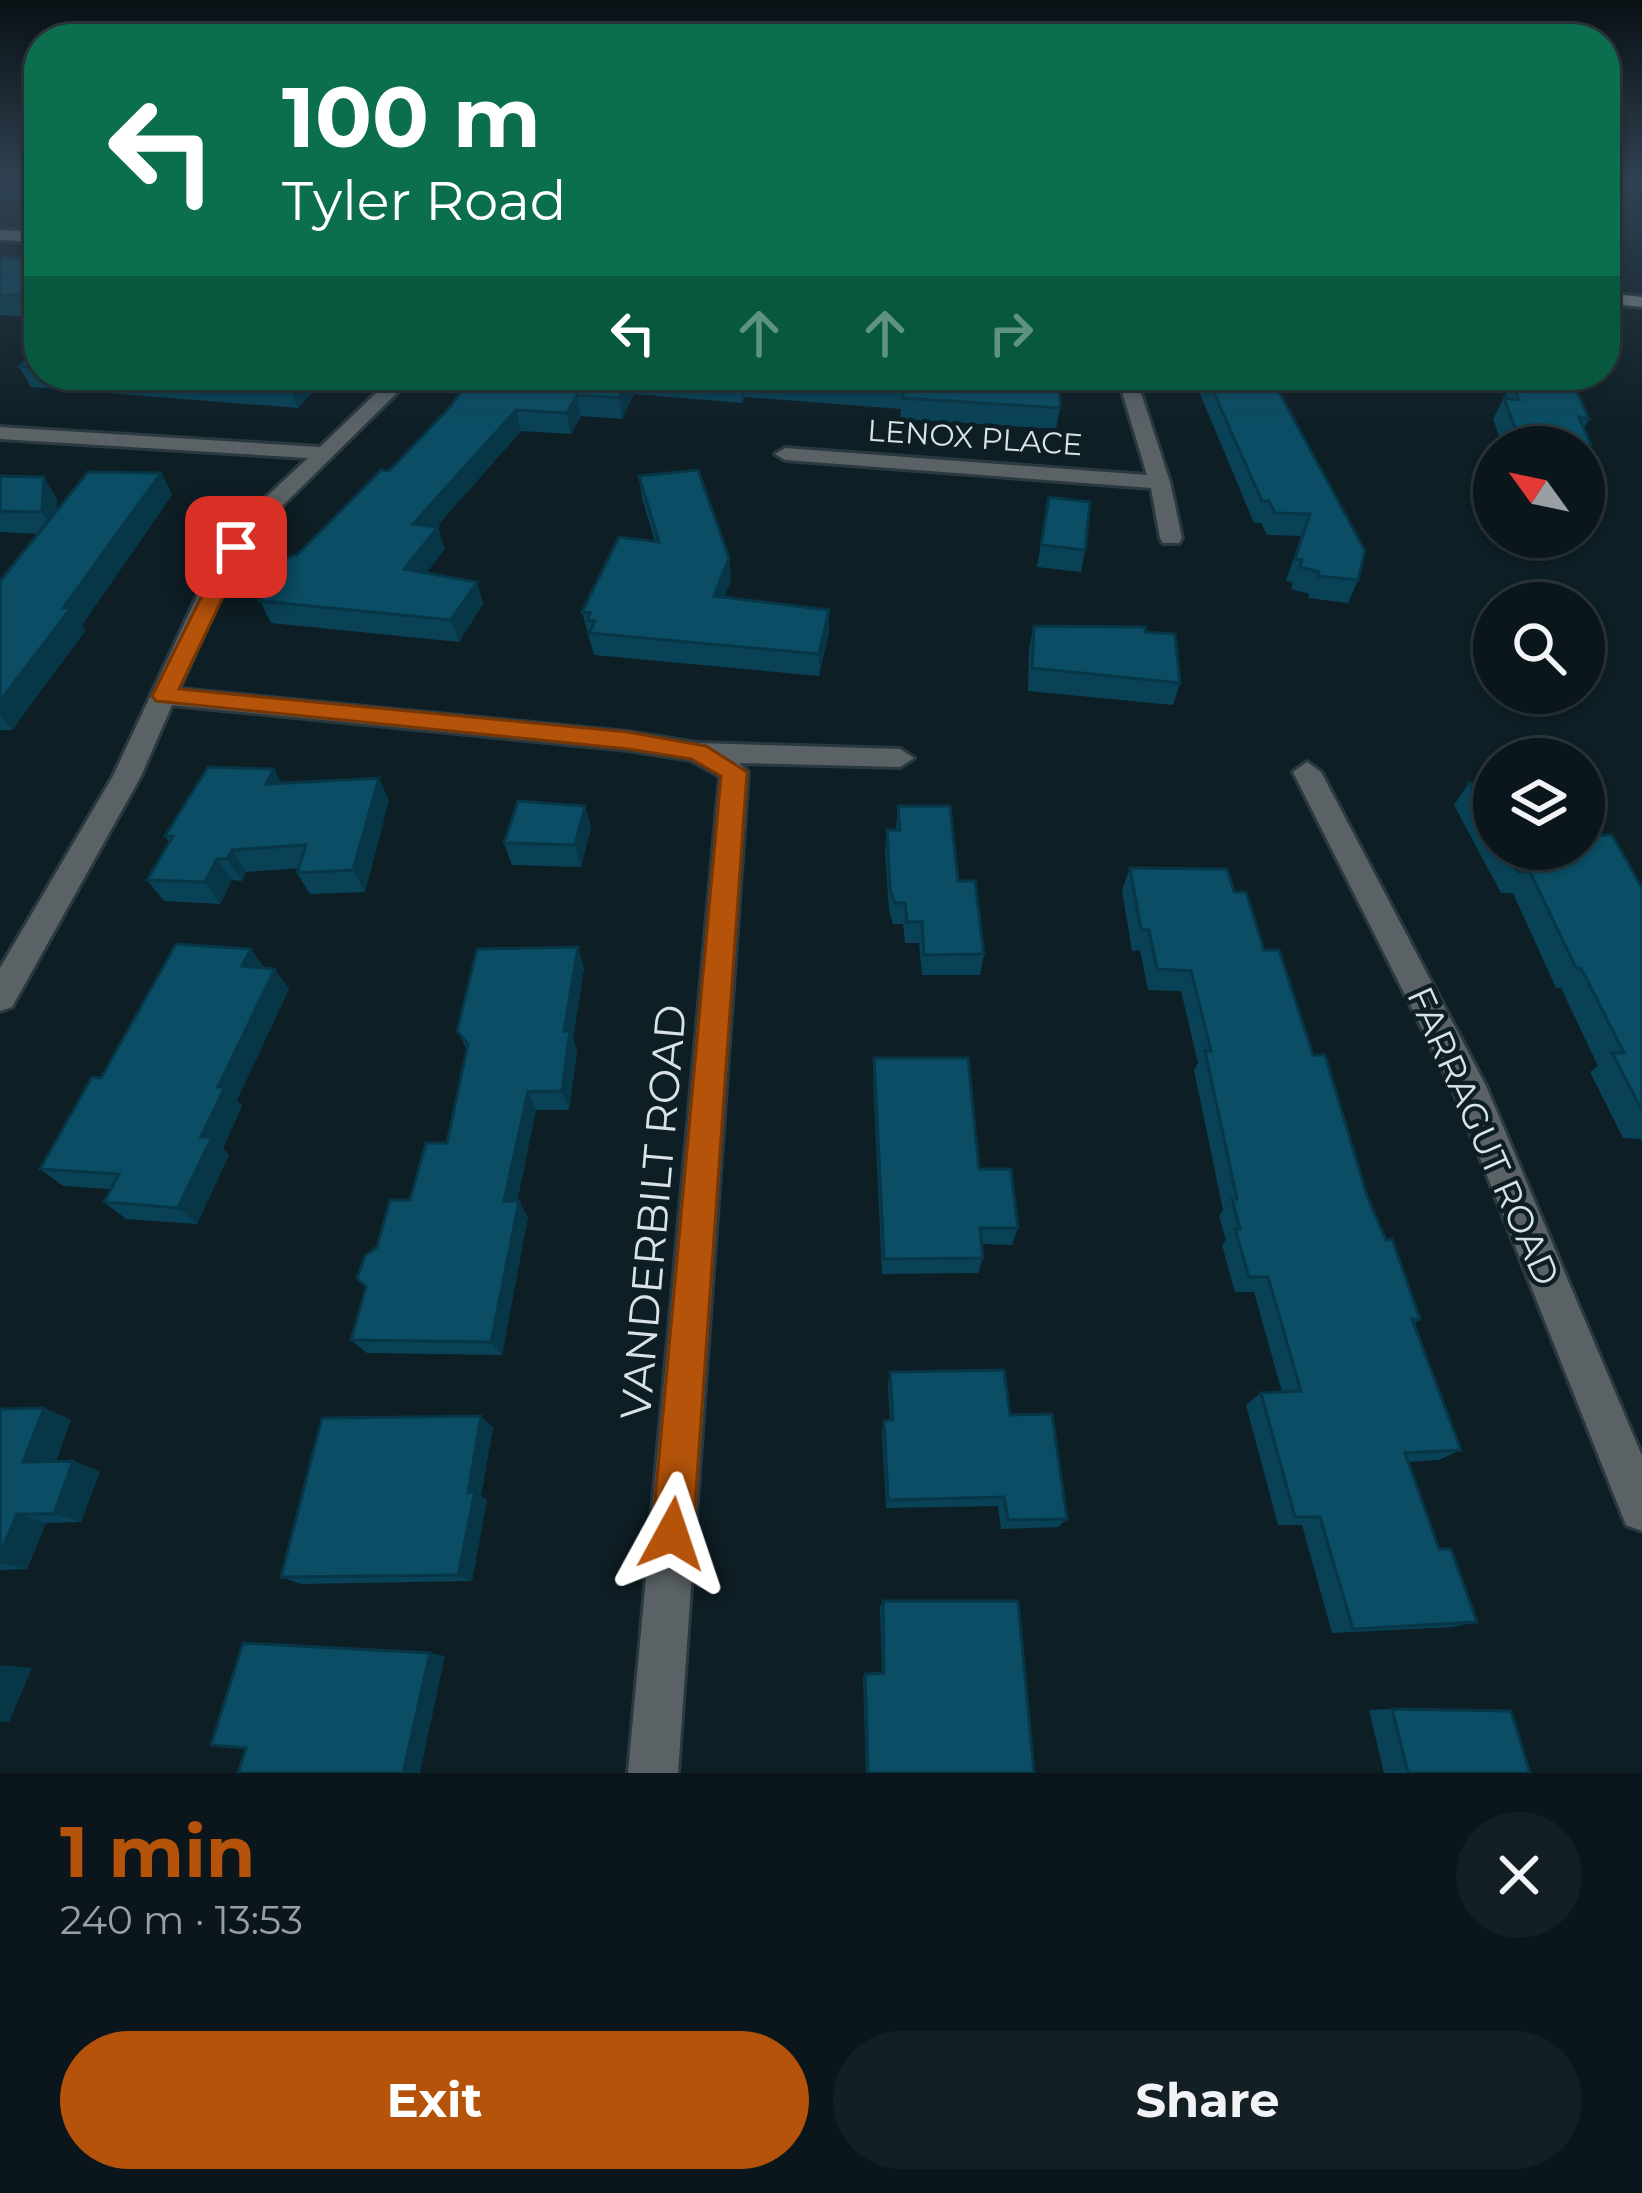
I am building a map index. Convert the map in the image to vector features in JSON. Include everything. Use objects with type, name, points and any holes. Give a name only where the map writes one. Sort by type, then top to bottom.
[{"type":"street","points":[[0,997],[128,776],[236,547],[260,515],[390,390]]},
{"type":"street","points":[[1131,390],[1160,482],[1171,538]]},
{"type":"street","points":[[0,433],[325,453]]},
{"type":"street","name":"LENOX PLACE","points":[[785,454],[1160,482]]},
{"type":"street","points":[[164,696],[628,741],[697,752],[900,758]]},
{"type":"street","name":"VANDERBILT ROAD","points":[[653,1773],[734,772],[697,752]]},
{"type":"street","name":"FARRAGUT ROAD","points":[[1307,772],[1469,1085],[1642,1509]]},
{"type":"building","points":[[0,262],[24,262],[24,296],[0,295]]},
{"type":"building","points":[[462,390],[623,390],[619,398],[577,395],[567,413],[516,410],[413,524],[438,527],[404,569],[477,582],[451,620],[260,601],[273,585],[278,561],[297,555],[381,470],[389,471]]},
{"type":"building","points":[[904,390],[1059,390],[1060,408],[902,398]]},
{"type":"building","points":[[1213,390],[1278,390],[1365,551],[1358,580],[1318,576],[1319,572],[1300,567],[1302,560],[1295,559],[1310,514],[1275,513],[1269,501],[1262,501]]},
{"type":"building","points":[[1515,390],[1576,390],[1589,419],[1579,417],[1583,426],[1514,426],[1504,398],[1519,400]]},
{"type":"building","points":[[698,470],[729,558],[714,596],[829,610],[819,654],[589,633],[595,621],[587,620],[590,613],[582,612],[619,537],[659,542],[639,476]]},
{"type":"building","points":[[88,472],[161,473],[63,608],[71,608],[0,701],[0,581]]},
{"type":"building","points":[[0,476],[44,477],[42,512],[0,511]]},
{"type":"building","points":[[1049,497],[1090,502],[1085,550],[1041,545]]},
{"type":"building","points":[[1034,626],[1145,627],[1145,632],[1175,634],[1180,683],[1032,668]]},
{"type":"building","points":[[208,767],[274,769],[266,784],[379,778],[353,870],[297,873],[306,845],[232,850],[227,859],[217,859],[205,882],[147,880],[173,836],[165,836]]},
{"type":"building","points":[[518,801],[585,806],[575,845],[504,843]]},
{"type":"building","points":[[898,806],[950,806],[958,881],[975,881],[984,954],[924,955],[922,922],[907,922],[905,903],[895,903],[890,889],[887,830],[900,830]]},
{"type":"building","points":[[1605,835],[1612,835],[1642,888],[1642,1110],[1612,1053],[1624,1053],[1581,968],[1576,968],[1530,872],[1518,872],[1605,870]]},
{"type":"building","points":[[1130,868],[1227,869],[1234,892],[1246,892],[1264,950],[1279,950],[1313,1055],[1325,1055],[1367,1196],[1386,1240],[1392,1239],[1420,1319],[1412,1319],[1461,1450],[1405,1453],[1439,1549],[1451,1549],[1477,1622],[1353,1629],[1320,1517],[1295,1517],[1261,1393],[1301,1391],[1268,1277],[1249,1277],[1235,1229],[1240,1229],[1232,1199],[1237,1199],[1205,1051],[1211,1051],[1191,971],[1157,969],[1149,930],[1141,930]]},
{"type":"building","points":[[176,944],[251,949],[242,966],[275,969],[218,1087],[225,1087],[201,1137],[212,1137],[178,1208],[104,1202],[119,1174],[40,1169],[92,1077],[101,1078]]},
{"type":"building","points":[[578,947],[564,1031],[570,1031],[562,1091],[528,1092],[504,1201],[519,1201],[491,1342],[351,1340],[366,1287],[357,1278],[365,1256],[377,1247],[390,1200],[410,1200],[426,1143],[447,1143],[468,1044],[457,1031],[477,949]]},
{"type":"building","points":[[874,1058],[968,1058],[979,1169],[1011,1169],[1018,1228],[980,1228],[983,1258],[884,1259]]},
{"type":"building","points":[[1004,1370],[1010,1415],[1052,1414],[1067,1519],[1008,1520],[1004,1497],[888,1500],[884,1421],[893,1420],[890,1372]]},
{"type":"building","points":[[44,1408],[23,1462],[73,1461],[54,1514],[17,1514],[0,1554],[0,1409]]},
{"type":"building","points":[[481,1416],[468,1493],[475,1491],[458,1575],[281,1577],[322,1418]]},
{"type":"building","points":[[883,1601],[1018,1601],[1034,1773],[868,1773],[865,1674],[884,1673]]},
{"type":"building","points":[[243,1643],[430,1653],[403,1773],[238,1773],[246,1748],[211,1745]]},
{"type":"building","points":[[1392,1709],[1511,1711],[1530,1773],[1408,1773]]},
{"type":"route","points":[[236,547],[164,696],[628,741],[697,752],[734,772],[672,1534]]}]
